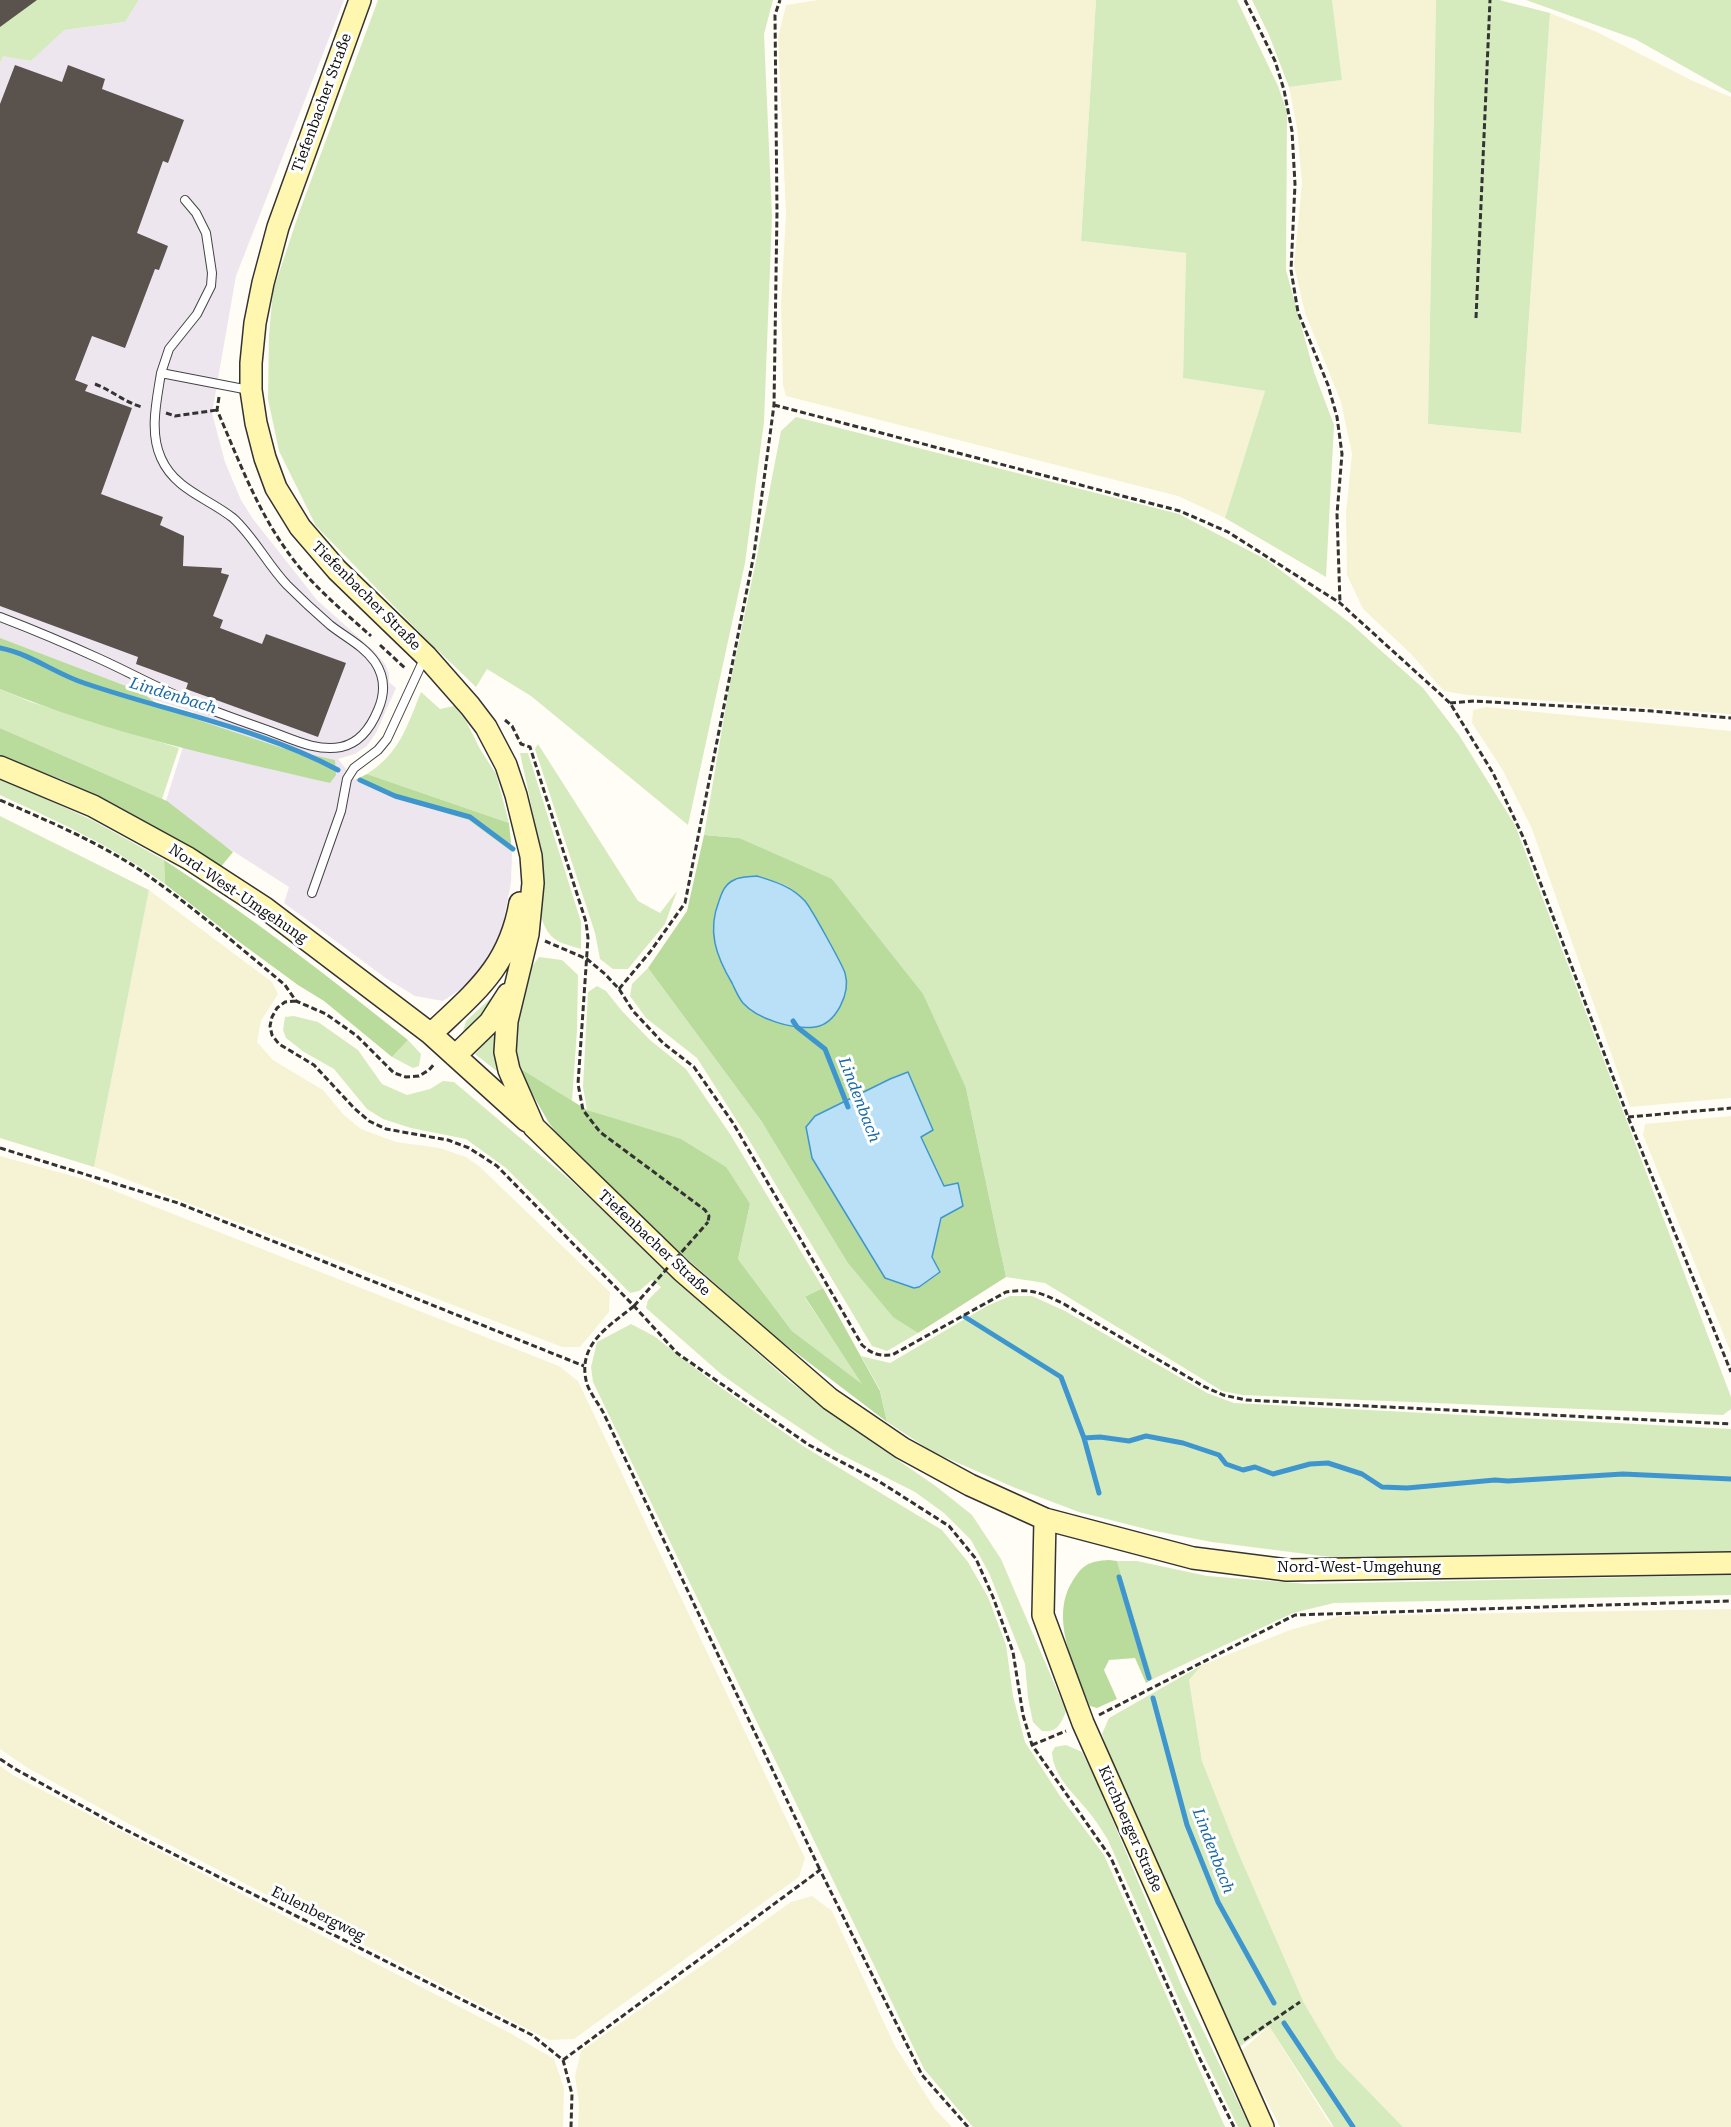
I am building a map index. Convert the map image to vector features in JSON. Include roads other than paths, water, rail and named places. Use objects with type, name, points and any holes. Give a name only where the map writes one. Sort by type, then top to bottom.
[{"type":"main road","name":"Tiefenbacher Straße","points":[[360,0],[278,227],[255,323],[251,363],[255,423],[276,488],[310,540],[337,570],[426,656],[470,706],[486,727],[506,765],[531,856],[533,884],[528,934],[507,1021],[505,1052],[509,1070],[534,1127],[708,1294],[830,1399],[902,1448]]},
{"type":"main road","name":"Nord-West-Umgehung","points":[[0,766],[93,806],[188,858],[265,909],[431,1034],[534,1127]]},
{"type":"main road","name":"Tiefenbacher Straße","points":[[431,1034],[477,991],[490,975],[508,944],[517,919],[523,890],[526,856],[525,831]]},
{"type":"main road","name":"Tiefenbacher Straße","points":[[452,1052],[490,1022],[517,977]]},
{"type":"main road","name":"Nord-West-Umgehung","points":[[902,1448],[970,1485],[1045,1519],[1192,1558],[1287,1570],[1731,1563]]},
{"type":"main road","name":"Kirchberger Straße","points":[[1045,1519],[1043,1615],[1083,1723],[1263,2127]]},
{"type":"lane","points":[[0,617],[102,659],[197,705],[307,744],[340,747],[357,740],[368,729],[375,717],[383,696],[382,679],[375,663],[363,649],[331,625],[285,583],[231,517],[190,492],[170,474],[160,457],[156,438],[156,411],[161,373],[169,349],[197,314],[212,279],[206,233],[196,213],[185,200]]},
{"type":"lane","points":[[161,373],[251,390]]},
{"type":"lane","points":[[312,893],[340,811],[347,779],[354,768],[378,750],[387,739],[426,656]]},
{"type":"water","points":[[757,876],[789,888],[805,901],[843,968],[846,981],[844,998],[835,1014],[823,1025],[796,1027],[757,1014],[741,1001],[722,963],[714,933],[715,912],[721,894],[734,880]]},
{"type":"water","points":[[908,1072],[933,1130],[921,1137],[944,1186],[958,1183],[963,1206],[941,1218],[932,1257],[940,1272],[914,1288],[885,1278],[812,1158],[806,1127],[815,1116]]},
{"type":"waterway","name":"Lindenbach","points":[[0,648],[22,655],[84,683],[277,743],[338,770]]},
{"type":"waterway","name":"Lindenbach","points":[[360,780],[395,796],[470,817],[513,849]]},
{"type":"waterway","name":"Lindenbach","points":[[793,1021],[797,1027],[825,1049],[848,1107]]},
{"type":"waterway","name":"Lindenbach","points":[[965,1317],[1061,1377],[1084,1438],[1099,1493]]},
{"type":"waterway","points":[[1084,1438],[1100,1437],[1129,1441],[1146,1436],[1183,1443],[1219,1455],[1226,1464],[1243,1470],[1255,1467],[1273,1474],[1310,1464],[1328,1463],[1362,1474],[1382,1487],[1407,1488],[1495,1480],[1623,1474],[1731,1479]]},
{"type":"waterway","name":"Lindenbach","points":[[1119,1577],[1149,1678]]},
{"type":"waterway","name":"Lindenbach","points":[[1153,1698],[1187,1825],[1218,1902],[1274,2003]]},
{"type":"waterway","name":"Lindenbach","points":[[1284,2023],[1353,2127]]}]
